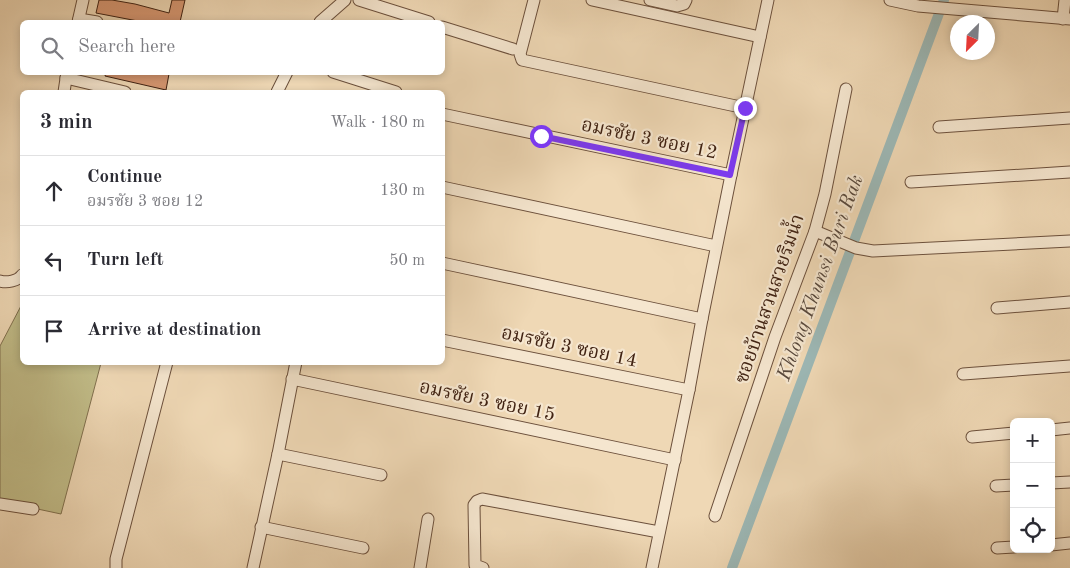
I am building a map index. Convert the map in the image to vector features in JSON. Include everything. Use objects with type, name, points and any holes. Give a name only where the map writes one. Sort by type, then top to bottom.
[{"type":"street","points":[[78,20],[83,0]]},
{"type":"street","points":[[322,20],[345,0]]},
{"type":"street","points":[[359,0],[423,20]]},
{"type":"street","points":[[534,0],[520,54],[522,60],[745,108]]},
{"type":"street","points":[[592,0],[760,37]]},
{"type":"street","points":[[650,0],[677,6],[684,4],[686,0]]},
{"type":"street","points":[[652,568],[689,390],[730,175],[768,0]]},
{"type":"street","points":[[890,0],[918,6],[1067,19],[1065,0]]},
{"type":"street","points":[[445,28],[513,49]]},
{"type":"street","points":[[64,90],[67,75],[118,90]]},
{"type":"street","points":[[278,90],[285,75]]},
{"type":"street","points":[[342,75],[390,90]]},
{"type":"street","name":"ซอยบ้านสวนสวยริมน้ำ","points":[[715,516],[775,337],[815,231],[825,194],[846,89]]},
{"type":"street","name":"อมรชัย 3 ซอย 12","points":[[445,115],[730,175]]},
{"type":"street","points":[[939,127],[1070,118]]},
{"type":"street","points":[[911,182],[1070,172]]},
{"type":"street","points":[[445,188],[716,246]]},
{"type":"street","points":[[815,231],[856,248],[873,251],[1070,240]]},
{"type":"street","points":[[445,264],[702,319]]},
{"type":"street","points":[[0,281],[6,283],[20,278]]},
{"type":"street","points":[[996,308],[1070,302]]},
{"type":"street","name":"อมรชัย 3 ซอย 14","points":[[445,341],[689,390]]},
{"type":"street","points":[[116,568],[116,559],[165,365]]},
{"type":"street","points":[[253,568],[295,365]]},
{"type":"street","points":[[962,374],[1070,366]]},
{"type":"street","name":"อมรชัย 3 ซอย 15","points":[[292,379],[674,460]]},
{"type":"street","points":[[1055,430],[1070,428]]},
{"type":"street","points":[[972,437],[1010,433]]},
{"type":"street","points":[[278,454],[381,475]]},
{"type":"street","points":[[1055,483],[1070,482]]},
{"type":"street","points":[[996,486],[1010,485]]},
{"type":"street","points":[[483,568],[475,565],[474,505],[476,501],[482,500],[659,532]]},
{"type":"street","points":[[0,504],[33,509]]},
{"type":"street","points":[[420,568],[428,519]]},
{"type":"street","points":[[261,527],[363,548]]},
{"type":"street","points":[[1055,544],[1070,543]]},
{"type":"street","points":[[997,548],[1010,547]]},
{"type":"shaded area","points":[[20,308],[20,365],[100,365],[61,514],[0,501],[0,346]]},
{"type":"building","points":[[99,0],[135,4],[169,13],[172,0],[185,0],[180,20],[133,20],[96,13]]},
{"type":"building","points":[[105,75],[169,75],[166,90]]},
{"type":"waterway","name":"Khlong Khunsi Buri Rak","points":[[732,568],[944,0]]},
{"type":"route","points":[[541,136],[730,175],[745,108]]}]
